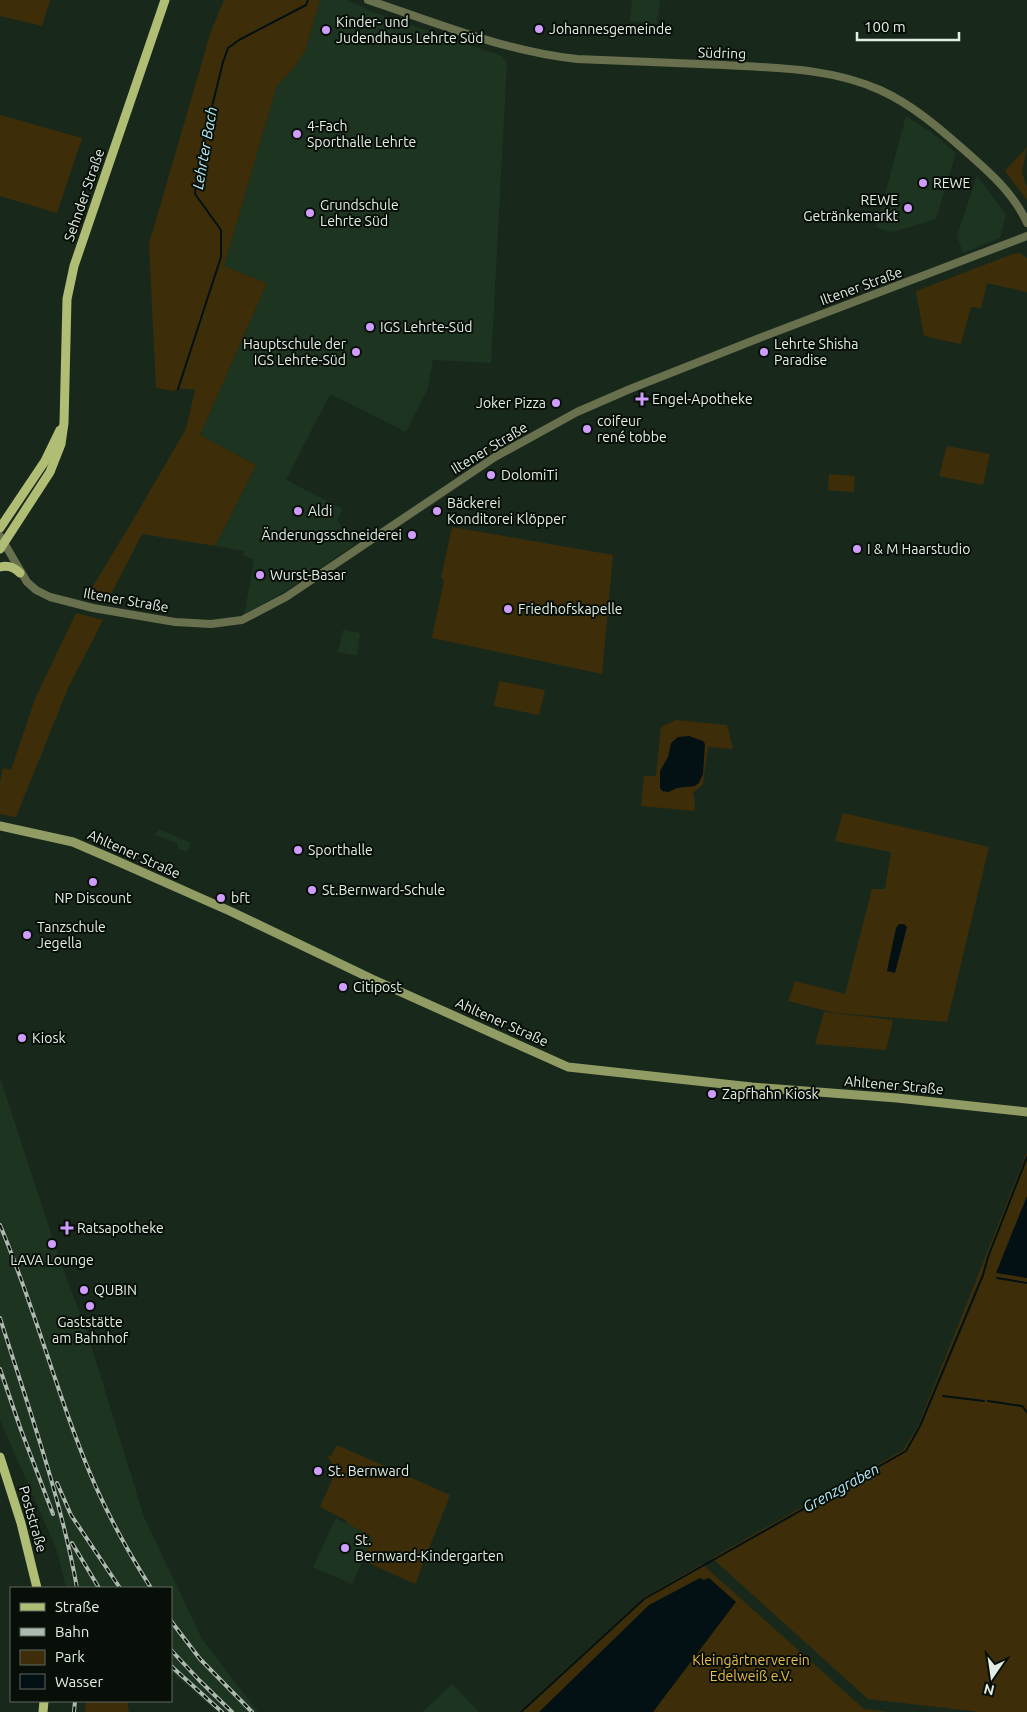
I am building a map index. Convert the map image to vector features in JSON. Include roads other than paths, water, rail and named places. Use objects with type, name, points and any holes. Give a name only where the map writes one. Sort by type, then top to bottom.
[{"type":"main road","name":"Sehnder Straße","points":[[1,542],[53,466],[61,444],[65,405],[67,299],[70,283],[165,0]]},
{"type":"main road","name":"Sehnder Straße","points":[[0,528],[52,450],[62,422],[65,405]]},
{"type":"main road","points":[[0,567],[16,568],[20,573]]},
{"type":"main road","name":"Ahltener Straße","points":[[0,826],[73,842],[232,912],[372,979],[568,1067],[752,1087],[897,1098],[1027,1112]]},
{"type":"main road","name":"Poststraße","points":[[0,1457],[21,1523],[37,1587]]},
{"type":"street","name":"Südring","points":[[368,0],[514,49],[553,57],[577,60],[786,68],[828,73],[849,79],[880,90],[900,101],[954,141],[991,174],[1014,199],[1027,223]]},
{"type":"street","name":"Iltener Straße","points":[[1,542],[20,573],[31,586],[44,595],[93,608],[176,622],[211,624],[242,620],[292,593],[494,457],[577,412],[630,388],[762,336],[1027,236]]},
{"type":"water","points":[[689,736],[703,741],[705,744],[703,774],[699,783],[695,786],[677,788],[669,792],[662,791],[660,788],[660,771],[668,757],[671,743],[678,737]]},
{"type":"water","points":[[899,924],[904,924],[907,927],[895,973],[887,971],[896,928]]},
{"type":"water","points":[[1027,1196],[1027,1278],[996,1273]]},
{"type":"water","points":[[700,1578],[704,1580],[709,1578],[736,1602],[653,1712],[539,1712],[649,1605]]},
{"type":"waterway","name":"Lehrter Bach","points":[[178,389],[221,257],[221,230],[195,194],[196,184],[204,164],[203,143],[223,62],[228,48],[239,40],[306,5],[308,0]]},
{"type":"waterway","name":"Grenzgraben","points":[[521,1712],[644,1599],[906,1451],[920,1426],[983,1275],[988,1257],[1027,1157]]},
{"type":"waterway","points":[[997,1278],[1027,1283]]},
{"type":"waterway","points":[[943,1396],[984,1401]]},
{"type":"waterway","points":[[988,1401],[1022,1406],[1027,1412]]},
{"type":"railway","points":[[0,1225],[95,1485],[121,1538],[150,1587]]},
{"type":"railway","points":[[0,1318],[53,1486],[77,1587]]},
{"type":"railway","points":[[0,1369],[53,1514]]},
{"type":"railway","points":[[57,1483],[71,1515],[119,1587]]},
{"type":"railway","points":[[72,1543],[98,1587]]},
{"type":"railway","points":[[172,1622],[200,1659],[252,1712]]},
{"type":"railway","points":[[172,1651],[232,1712]]},
{"type":"railway","points":[[172,1667],[222,1712]]},
{"type":"railway","points":[[74,1712],[75,1702]]},
{"type":"place","name":"Johannesgemeinde","points":[[539,29]]},
{"type":"place","name":"Kinder- und Judendhaus Lehrte Süd","points":[[326,30]]},
{"type":"place","name":"4-Fach Sporthalle Lehrte","points":[[297,134]]},
{"type":"place","name":"REWE","points":[[923,183]]},
{"type":"place","name":"REWE Getränkemarkt","points":[[908,208]]},
{"type":"place","name":"Grundschule Lehrte Süd","points":[[310,213]]},
{"type":"place","name":"IGS Lehrte-Süd","points":[[370,327]]},
{"type":"place","name":"Hauptschule der IGS Lehrte-Süd","points":[[356,352]]},
{"type":"place","name":"Lehrte Shisha Paradise","points":[[764,352]]},
{"type":"place","name":"Engel-Apotheke","points":[[642,399]]},
{"type":"place","name":"Joker Pizza","points":[[556,403]]},
{"type":"place","name":"coifeur rené tobbe","points":[[587,429]]},
{"type":"place","name":"DolomiTi","points":[[491,475]]},
{"type":"place","name":"Aldi","points":[[298,511]]},
{"type":"place","name":"Bäckerei Konditorei Klöpper","points":[[437,511]]},
{"type":"place","name":"Änderungsschneiderei","points":[[412,535]]},
{"type":"place","name":"I & M Haarstudio","points":[[857,549]]},
{"type":"place","name":"Wurst-Basar","points":[[260,575]]},
{"type":"place","name":"Friedhofskapelle","points":[[508,609]]},
{"type":"place","name":"Sporthalle","points":[[298,850]]},
{"type":"place","name":"NP Discount","points":[[93,882]]},
{"type":"place","name":"St.Bernward-Schule","points":[[312,890]]},
{"type":"place","name":"bft","points":[[221,898]]},
{"type":"place","name":"Tanzschule Jegella","points":[[27,935]]},
{"type":"place","name":"Citipost","points":[[343,987]]},
{"type":"place","name":"Kiosk","points":[[22,1038]]},
{"type":"place","name":"Zapfhahn Kiosk","points":[[712,1094]]},
{"type":"place","name":"Ratsapotheke","points":[[67,1228]]},
{"type":"place","name":"LAVA Lounge","points":[[52,1244]]},
{"type":"place","name":"QUBIN","points":[[84,1290]]},
{"type":"place","name":"Gaststätte am Bahnhof","points":[[90,1306]]},
{"type":"place","name":"St. Bernward","points":[[318,1471]]},
{"type":"place","name":"St. Bernward-Kindergarten","points":[[345,1548]]},
{"type":"park label","name":"Kleingärtnerverein Edelweiß e.V.","points":[[751,1668]]}]
